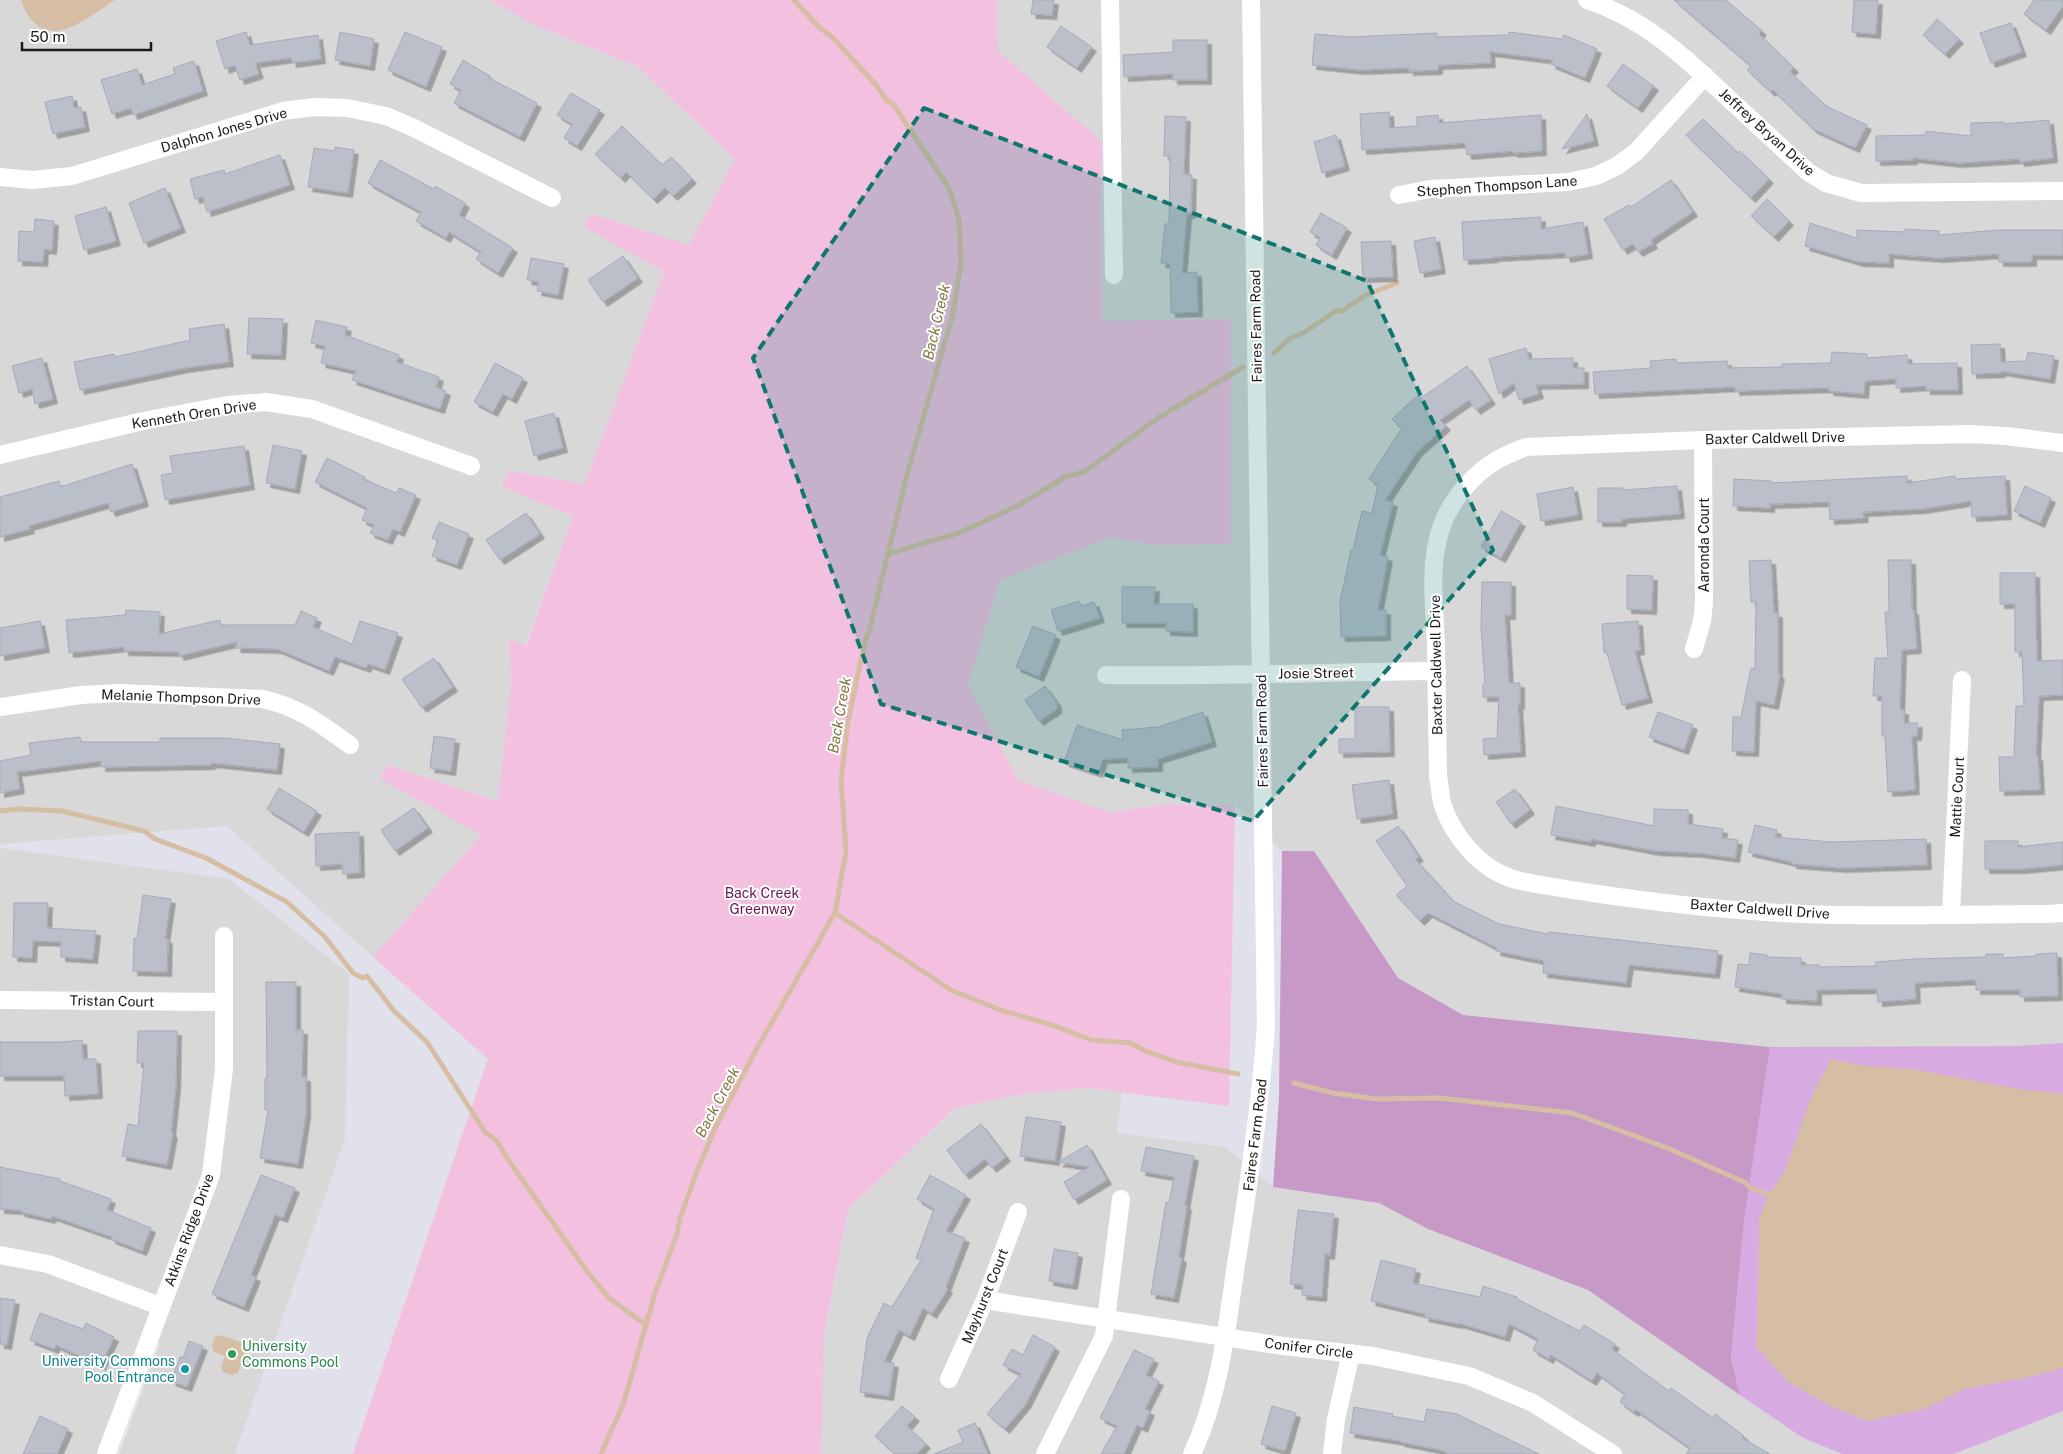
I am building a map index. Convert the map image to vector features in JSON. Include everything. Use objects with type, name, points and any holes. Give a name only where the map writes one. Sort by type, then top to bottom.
[{"type":"street","points":[[1110,0],[1114,275]]},
{"type":"street","name":"Faires Farm Road","points":[[1192,1454],[1210,1410],[1226,1336],[1250,1182],[1261,1096],[1266,1026],[1251,0]]},
{"type":"street","name":"Jeffrey Bryan Drive","points":[[1587,0],[1603,5],[1646,27],[1705,76],[1808,172],[1826,183],[1851,191],[1946,193],[2063,191]]},
{"type":"street","name":"Stephen Thompson Lane","points":[[1399,195],[1430,189],[1568,182],[1596,176],[1617,166],[1636,152],[1705,76]]},
{"type":"street","name":"Dalphon Jones Drive","points":[[0,177],[32,180],[62,178],[283,111],[323,107],[347,108],[386,116],[412,127],[552,198]]},
{"type":"street","name":"Kenneth Oren Drive","points":[[0,455],[143,421],[227,405],[266,402],[312,409],[470,466]]},
{"type":"street","name":"Baxter Caldwell Drive","points":[[2063,443],[1970,434],[1703,440],[1526,447],[1506,454],[1482,468],[1457,495],[1448,507],[1440,527],[1434,564],[1438,776],[1443,805],[1455,832],[1471,851],[1489,867],[1510,878],[1577,891],[1711,907],[1801,914],[2047,914],[2063,912]]},
{"type":"street","name":"Aaronda Court","points":[[1694,648],[1702,621],[1704,603],[1703,440]]},
{"type":"street","name":"Josie Street","points":[[1106,675],[1183,677],[1261,673],[1436,671]]},
{"type":"street","name":"Mattie Court","points":[[1951,914],[1962,680]]},
{"type":"street","name":"Melanie Thompson Drive","points":[[0,706],[81,695],[110,694],[263,699],[285,704],[306,714],[350,746]]},
{"type":"street","name":"Atkins Ridge Drive","points":[[106,1454],[210,1175],[224,1069],[224,936]]},
{"type":"street","name":"Tristan Court","points":[[0,1000],[224,1002]]},
{"type":"street","points":[[1045,1454],[1104,1336],[1121,1199]]},
{"type":"street","name":"Mayhurst Court","points":[[949,1379],[985,1300],[1018,1212]]},
{"type":"street","points":[[0,1255],[48,1264],[160,1306]]},
{"type":"street","name":"Conifer Circle","points":[[985,1300],[1283,1346],[1351,1353],[1469,1376],[1533,1403],[1613,1454]]},
{"type":"street","points":[[1332,1454],[1336,1419],[1351,1353]]},
{"type":"highlighted area","points":[[924,108],[1367,281],[1493,550],[1253,821],[881,704],[753,358]]},
{"type":"shaded area","points":[[0,0],[490,0],[534,25],[637,66],[735,159],[689,246],[591,215],[585,227],[664,272],[585,484],[508,471],[502,487],[573,516],[525,646],[509,640],[511,681],[498,802],[388,765],[379,778],[481,835],[373,957],[227,826],[0,844]]},
{"type":"shaded area","points":[[21,0],[115,0],[76,25],[63,30],[51,31],[39,27],[29,17]]},
{"type":"shaded area","points":[[997,0],[2063,0],[2063,1043],[2014,1046],[1770,1047],[1463,1015],[1398,978],[1314,851],[1282,851],[1235,805],[1159,805],[1111,813],[1018,780],[968,685],[1000,580],[1109,538],[1157,545],[1231,544],[1231,320],[1102,321],[1101,141],[998,51]]},
{"type":"shaded area","points":[[0,848],[229,879],[349,974],[345,1139],[235,1454],[0,1454]]},
{"type":"shaded area","points":[[1282,851],[1314,851],[1398,978],[1463,1015],[1770,1047],[1744,1223],[1731,1358],[1740,1395],[1588,1290],[1428,1229],[1379,1203],[1273,1187],[1279,1098]]},
{"type":"shaded area","points":[[2063,1043],[2063,1411],[1954,1454],[1842,1454],[1803,1438],[1740,1395],[1731,1358],[1744,1223],[1770,1047],[2014,1046]]},
{"type":"shaded area","points":[[1831,1059],[1864,1066],[1912,1069],[2018,1089],[2063,1094],[2063,1368],[2030,1377],[1964,1389],[1926,1409],[1867,1421],[1828,1405],[1787,1381],[1756,1346],[1759,1222],[1768,1195],[1785,1171],[1810,1100]]},
{"type":"shaded area","points":[[1088,1088],[1122,1092],[1117,1133],[1225,1147],[1273,1187],[1379,1203],[1428,1229],[1588,1290],[1803,1438],[1842,1454],[820,1454],[822,1349],[848,1209],[956,1108],[1028,1093]]},
{"type":"shaded area","name":"University Commons Pool","points":[[221,1335],[243,1343],[246,1349],[238,1373],[232,1375],[223,1372],[221,1367],[225,1356],[214,1352],[212,1346],[215,1337]]},
{"type":"shaded area","points":[[156,1341],[160,1343],[119,1454],[114,1454]]},
{"type":"shaded area","points":[[2063,1411],[2063,1454],[1954,1454]]},
{"type":"green space","name":"Back Creek Greenway","points":[[490,0],[997,0],[998,51],[1101,141],[1102,321],[1231,319],[1231,544],[1157,545],[1109,538],[1000,580],[968,685],[1018,780],[1111,813],[1159,805],[1235,805],[1229,1106],[1088,1088],[1028,1093],[955,1108],[848,1209],[824,1335],[821,1454],[353,1454],[488,1059],[373,957],[481,835],[379,778],[388,765],[498,802],[511,681],[509,639],[526,646],[573,516],[502,487],[508,471],[585,484],[664,272],[584,227],[591,214],[689,245],[735,159],[637,66],[534,25]]},
{"type":"building","points":[[1033,0],[1054,0],[1052,15],[1031,14]]},
{"type":"building","points":[[1674,0],[1726,0],[1762,31],[1759,34],[1794,68],[1790,72],[1826,106],[1867,125],[1855,148],[1813,129],[1773,90],[1771,92],[1747,70],[1751,66]]},
{"type":"building","points":[[1854,0],[1878,0],[1876,34],[1852,32]]},
{"type":"building","points":[[2034,0],[2063,0],[2063,6],[2046,30],[2024,14]]},
{"type":"building","points":[[1937,19],[1959,39],[1945,54],[1923,35]]},
{"type":"building","points":[[2011,23],[2022,52],[1991,63],[1980,33]]},
{"type":"building","points":[[1061,26],[1092,47],[1077,68],[1047,47]]},
{"type":"building","points":[[246,32],[250,45],[318,35],[321,59],[292,63],[291,58],[255,63],[259,74],[240,80],[235,65],[225,69],[216,41]]},
{"type":"building","points":[[340,32],[374,39],[370,66],[335,60]]},
{"type":"building","points":[[405,32],[442,47],[426,87],[388,70]]},
{"type":"building","points":[[1509,32],[1562,39],[1564,35],[1597,49],[1585,78],[1551,64],[1553,60],[1490,52],[1491,63],[1438,65],[1438,70],[1409,71],[1409,68],[1360,70],[1312,65],[1315,34],[1350,37],[1437,33],[1437,37],[1509,35]]},
{"type":"building","points":[[1173,40],[1207,40],[1207,80],[1173,80],[1173,74],[1124,77],[1123,55],[1173,52]]},
{"type":"building","points":[[463,60],[490,76],[489,78],[537,103],[520,137],[454,103],[461,90],[450,84]]},
{"type":"building","points":[[194,61],[203,91],[133,115],[131,108],[112,114],[101,80],[137,69],[142,85],[175,74],[173,68]]},
{"type":"building","points":[[1623,64],[1654,86],[1638,108],[1607,86]]},
{"type":"building","points":[[571,93],[600,110],[577,146],[564,138],[572,124],[557,115]]},
{"type":"building","points":[[72,96],[74,108],[81,107],[85,127],[53,134],[45,102]]},
{"type":"building","points":[[1389,112],[1390,128],[1417,126],[1417,117],[1438,115],[1439,123],[1541,115],[1542,151],[1513,153],[1513,151],[1467,155],[1465,143],[1362,150],[1360,114]]},
{"type":"building","points":[[1587,114],[1594,141],[1562,149]]},
{"type":"building","points":[[1165,116],[1186,117],[1184,174],[1192,175],[1191,214],[1187,214],[1182,273],[1197,272],[1198,312],[1171,313],[1170,264],[1161,263],[1165,224],[1169,224],[1170,156],[1164,156]]},
{"type":"building","points":[[1703,119],[1738,153],[1740,151],[1769,179],[1751,198],[1686,135]]},
{"type":"building","points":[[2049,120],[2053,158],[2020,162],[2019,159],[1958,163],[1913,158],[1913,160],[1876,161],[1876,136],[1925,135],[1926,131],[1971,136],[1971,123],[2004,122],[2004,124]]},
{"type":"building","points":[[622,126],[662,165],[671,157],[692,179],[673,196],[665,188],[653,199],[626,172],[621,178],[595,154]]},
{"type":"building","points":[[1336,135],[1345,166],[1322,173],[1314,142]]},
{"type":"building","points":[[335,147],[354,150],[348,193],[308,187],[314,148],[335,151]]},
{"type":"building","points":[[280,155],[290,185],[207,212],[203,197],[195,199],[190,179],[224,170],[225,174]]},
{"type":"building","points":[[380,160],[434,189],[435,186],[465,203],[459,215],[513,248],[498,273],[476,259],[481,252],[449,232],[446,238],[416,221],[421,212],[368,183]]},
{"type":"building","points":[[1671,180],[1693,212],[1651,240],[1653,244],[1638,252],[1633,244],[1623,250],[1604,219],[1629,205],[1631,207]]},
{"type":"building","points":[[165,188],[181,228],[144,243],[129,203]]},
{"type":"building","points":[[1767,199],[1789,221],[1774,237],[1751,216]]},
{"type":"building","points":[[106,207],[116,241],[84,250],[75,216]]},
{"type":"building","points":[[1321,213],[1347,228],[1332,255],[1316,245],[1320,238],[1310,232]]},
{"type":"building","points":[[1541,217],[1541,229],[1583,222],[1588,254],[1566,258],[1565,253],[1464,260],[1462,222]]},
{"type":"building","points":[[35,219],[54,221],[52,250],[44,249],[43,262],[18,261],[19,231],[34,232]]},
{"type":"building","points":[[1810,223],[1857,238],[1857,230],[1904,232],[1905,229],[1939,231],[1939,235],[1998,230],[2063,230],[2063,255],[2032,255],[2032,262],[1999,262],[1999,254],[1939,258],[1889,254],[1889,263],[1859,262],[1805,246]]},
{"type":"building","points":[[1435,237],[1441,269],[1420,273],[1414,241]]},
{"type":"building","points":[[1391,241],[1393,277],[1363,278],[1361,242]]},
{"type":"building","points":[[623,256],[638,278],[603,302],[588,280]]},
{"type":"building","points":[[531,258],[564,264],[558,295],[537,291],[539,282],[527,280]]},
{"type":"building","points":[[249,318],[283,319],[281,355],[247,354]]},
{"type":"building","points":[[316,320],[347,327],[345,335],[399,355],[397,362],[439,377],[436,387],[446,391],[440,409],[352,380],[356,371],[321,363],[325,346],[311,343]]},
{"type":"building","points":[[224,324],[229,362],[184,368],[80,390],[74,362],[114,354],[115,357],[190,340],[189,329]]},
{"type":"building","points":[[2000,344],[2001,362],[2026,361],[2028,352],[2054,356],[2050,379],[2001,371],[2001,373],[1972,374],[1971,345]]},
{"type":"building","points":[[1526,348],[1529,359],[1573,358],[1573,368],[1584,368],[1584,384],[1536,385],[1539,394],[1519,400],[1514,383],[1499,394],[1489,359]]},
{"type":"building","points":[[1832,352],[1867,354],[1867,358],[1907,355],[1908,364],[1957,363],[1958,390],[1926,390],[1926,386],[1896,388],[1896,379],[1865,381],[1864,394],[1829,391],[1829,388],[1735,391],[1735,387],[1595,394],[1593,372],[1651,368],[1650,361],[1676,359],[1677,363],[1727,361],[1728,368],[1782,367],[1782,364],[1831,363]]},
{"type":"building","points":[[42,358],[53,399],[35,404],[32,389],[19,393],[12,366]]},
{"type":"building","points":[[495,363],[523,378],[512,399],[503,394],[493,412],[474,402]]},
{"type":"building","points":[[1467,366],[1491,400],[1476,410],[1469,400],[1440,420],[1446,426],[1417,452],[1385,500],[1393,502],[1380,555],[1388,557],[1378,610],[1386,610],[1386,636],[1341,637],[1340,602],[1351,550],[1353,550],[1362,511],[1372,513],[1378,485],[1369,479],[1401,429],[1392,419],[1418,395],[1421,398]]},
{"type":"building","points":[[554,413],[563,448],[534,456],[525,421]]},
{"type":"building","points":[[273,445],[302,451],[295,489],[266,483]]},
{"type":"building","points":[[244,446],[250,485],[165,500],[161,475],[173,473],[170,456]]},
{"type":"building","points":[[327,458],[365,477],[363,479],[396,493],[399,488],[416,495],[400,532],[393,529],[388,540],[370,533],[374,525],[362,520],[367,508],[315,482]]},
{"type":"building","points":[[132,464],[144,502],[111,512],[108,503],[29,526],[30,529],[0,537],[0,497],[59,481],[60,487]]},
{"type":"building","points":[[1907,476],[1907,483],[1955,476],[1956,479],[2005,476],[2007,515],[1972,517],[1971,501],[1922,509],[1863,512],[1864,518],[1830,520],[1829,502],[1770,504],[1770,508],[1733,506],[1734,479],[1771,481],[1771,483]]},
{"type":"building","points":[[1677,486],[1680,514],[1622,519],[1622,522],[1598,522],[1598,488],[1623,488],[1623,490]]},
{"type":"building","points":[[2025,486],[2051,498],[2040,523],[2014,511]]},
{"type":"building","points":[[1573,487],[1578,515],[1541,521],[1537,494]]},
{"type":"building","points":[[1501,511],[1521,522],[1501,558],[1481,547]]},
{"type":"building","points":[[526,513],[540,534],[500,560],[486,540]]},
{"type":"building","points":[[439,522],[469,534],[457,565],[432,556],[438,540],[432,538]]},
{"type":"building","points":[[1771,560],[1774,613],[1778,613],[1778,674],[1780,674],[1774,705],[1756,701],[1754,752],[1732,751],[1733,717],[1741,717],[1751,668],[1755,669],[1756,602],[1751,602],[1749,561]]},
{"type":"building","points":[[1888,560],[1911,560],[1912,610],[1914,610],[1917,649],[1902,650],[1900,710],[1904,710],[1904,723],[1918,723],[1917,736],[1912,736],[1915,790],[1888,792],[1885,736],[1882,736],[1882,696],[1873,696],[1875,658],[1888,658],[1885,612],[1889,612]]},
{"type":"building","points":[[2000,573],[2035,573],[2037,661],[2063,660],[2063,695],[2039,696],[2036,756],[2038,756],[2040,790],[2000,791],[1999,757],[2014,757],[2016,706],[2024,706],[2022,652],[2015,652],[2015,604],[2000,604]]},
{"type":"building","points":[[1627,575],[1653,576],[1652,610],[1627,609]]},
{"type":"building","points":[[1482,582],[1511,582],[1511,615],[1505,615],[1509,683],[1520,683],[1520,705],[1518,705],[1521,752],[1484,755],[1483,739],[1497,738],[1499,697],[1483,697],[1483,684],[1485,684],[1481,628]]},
{"type":"building","points":[[1122,587],[1155,587],[1154,604],[1193,604],[1193,632],[1166,631],[1166,623],[1122,623]]},
{"type":"building","points":[[1079,601],[1081,606],[1094,602],[1100,618],[1058,631],[1051,610]]},
{"type":"building","points":[[126,610],[160,612],[159,634],[220,620],[221,625],[295,625],[301,611],[317,618],[313,627],[352,644],[360,621],[398,633],[385,670],[368,664],[366,668],[335,657],[329,671],[277,649],[236,648],[237,642],[179,656],[179,652],[124,651],[124,647],[69,653],[66,620],[125,615]]},
{"type":"building","points":[[40,621],[45,648],[0,656],[0,628]]},
{"type":"building","points":[[1638,621],[1640,650],[1635,651],[1648,698],[1622,705],[1607,653],[1604,653],[1602,624]]},
{"type":"building","points":[[1033,626],[1056,635],[1039,677],[1016,667]]},
{"type":"building","points":[[434,658],[453,687],[422,708],[402,679]]},
{"type":"building","points":[[1045,686],[1057,703],[1057,709],[1039,721],[1025,700]]},
{"type":"building","points":[[1355,707],[1389,707],[1390,752],[1339,753],[1339,739],[1355,739]]},
{"type":"building","points":[[1203,712],[1212,742],[1158,759],[1158,767],[1128,768],[1128,758],[1103,759],[1098,773],[1064,762],[1077,725],[1123,740],[1122,730],[1158,727]]},
{"type":"building","points":[[1658,712],[1693,725],[1684,750],[1649,737]]},
{"type":"building","points":[[434,736],[455,739],[451,771],[430,768]]},
{"type":"building","points":[[80,737],[81,742],[160,742],[160,738],[224,738],[280,744],[277,770],[211,763],[211,765],[101,767],[101,761],[17,772],[20,789],[0,793],[0,761],[31,755],[29,743]]},
{"type":"building","points":[[1389,780],[1393,814],[1357,819],[1352,785]]},
{"type":"building","points":[[279,788],[317,811],[304,832],[267,809]]},
{"type":"building","points":[[1515,789],[1530,810],[1511,824],[1496,802]]},
{"type":"building","points":[[1556,806],[1654,826],[1654,809],[1688,810],[1688,824],[1723,829],[1722,838],[1738,840],[1735,858],[1699,853],[1655,851],[1591,839],[1591,842],[1551,835]]},
{"type":"building","points":[[414,808],[428,828],[395,851],[381,830]]},
{"type":"building","points":[[1755,825],[1777,830],[1775,837],[1831,842],[1926,839],[1927,865],[1842,868],[1792,864],[1792,862],[1748,852]]},
{"type":"building","points":[[1398,826],[1419,857],[1415,859],[1453,901],[1499,924],[1548,934],[1549,932],[1718,951],[1715,974],[1629,965],[1626,983],[1543,973],[1544,961],[1496,951],[1497,948],[1428,913],[1420,921],[1396,895],[1407,886],[1376,841]]},
{"type":"building","points":[[359,832],[360,873],[343,874],[342,864],[316,866],[315,834]]},
{"type":"building","points":[[1985,841],[2018,841],[2018,847],[2063,842],[2063,865],[2022,869],[1985,869]]},
{"type":"building","points":[[143,895],[171,899],[165,939],[168,939],[167,972],[133,971],[134,938],[137,939]]},
{"type":"building","points":[[14,903],[48,903],[47,928],[96,931],[93,959],[61,957],[61,942],[33,941],[32,958],[13,957]]},
{"type":"building","points":[[1750,953],[1767,955],[1767,957],[1801,958],[1801,965],[1819,965],[1818,967],[1876,966],[1876,962],[1986,957],[1986,954],[2003,954],[2003,958],[2057,953],[2058,996],[2020,997],[2020,990],[1976,990],[1976,980],[1915,983],[1916,999],[1878,1002],[1877,989],[1817,990],[1817,1001],[1782,999],[1782,994],[1735,987],[1738,964],[1749,965]]},
{"type":"building","points":[[266,982],[296,982],[296,1030],[303,1030],[302,1077],[306,1077],[306,1114],[298,1164],[260,1158],[268,1110],[265,1110],[265,1078],[267,1078]]},
{"type":"building","points":[[138,1031],[177,1031],[176,1085],[171,1133],[173,1133],[167,1165],[122,1156],[128,1124],[138,1126],[144,1063],[137,1063]]},
{"type":"building","points":[[82,1040],[83,1059],[96,1059],[98,1094],[65,1096],[64,1076],[0,1076],[0,1042],[62,1042]]},
{"type":"building","points":[[1026,1117],[1061,1122],[1055,1161],[1020,1156]]},
{"type":"building","points":[[981,1124],[1006,1157],[992,1168],[985,1159],[965,1175],[947,1150]]},
{"type":"building","points":[[1087,1145],[1107,1180],[1074,1200],[1064,1182],[1089,1167],[1058,1162]]},
{"type":"building","points":[[1146,1147],[1194,1156],[1185,1205],[1187,1205],[1179,1257],[1182,1258],[1174,1298],[1151,1294],[1166,1202],[1169,1203],[1174,1177],[1141,1171]]},
{"type":"building","points":[[0,1167],[60,1179],[60,1181],[111,1199],[107,1210],[151,1228],[142,1251],[111,1239],[112,1237],[52,1216],[51,1219],[20,1212],[21,1210],[0,1209]]},
{"type":"building","points":[[261,1175],[295,1188],[283,1218],[275,1215],[251,1275],[256,1277],[244,1307],[212,1294]]},
{"type":"building","points":[[930,1175],[966,1195],[946,1231],[965,1238],[946,1287],[948,1289],[932,1314],[923,1308],[910,1336],[899,1330],[884,1362],[894,1363],[889,1396],[860,1392],[867,1338],[884,1303],[892,1307],[921,1260],[916,1258],[934,1209],[917,1199]]},
{"type":"building","points":[[1298,1210],[1334,1214],[1330,1255],[1325,1254],[1322,1297],[1302,1295],[1303,1285],[1290,1284]]},
{"type":"building","points":[[1054,1249],[1078,1253],[1073,1285],[1049,1281]]},
{"type":"building","points":[[1381,1260],[1416,1269],[1413,1283],[1480,1297],[1483,1286],[1517,1297],[1517,1299],[1580,1331],[1584,1325],[1615,1344],[1612,1349],[1669,1391],[1671,1388],[1713,1418],[1715,1414],[1744,1436],[1742,1438],[1770,1454],[1686,1454],[1690,1448],[1636,1410],[1634,1412],[1620,1402],[1625,1394],[1597,1373],[1592,1381],[1551,1355],[1549,1359],[1533,1350],[1538,1339],[1509,1324],[1505,1337],[1458,1323],[1424,1317],[1425,1314],[1371,1301]]},
{"type":"building","points":[[0,1298],[15,1300],[7,1345],[0,1344]]},
{"type":"building","points":[[40,1313],[83,1329],[86,1323],[114,1337],[101,1366],[56,1345],[54,1349],[30,1340]]},
{"type":"building","points":[[1033,1335],[1055,1347],[1026,1404],[1005,1429],[987,1414],[1021,1374],[1003,1365],[1012,1349],[1023,1355]]},
{"type":"building","name":"University Commons Pool Entrance","points":[[189,1341],[203,1346],[187,1387],[171,1381],[180,1357],[183,1358]]},
{"type":"building","points":[[1134,1350],[1154,1359],[1146,1375],[1159,1381],[1145,1409],[1150,1411],[1143,1428],[1137,1425],[1124,1454],[1101,1454],[1117,1426],[1100,1418]]},
{"type":"building","points":[[902,1406],[915,1417],[907,1426],[926,1444],[917,1454],[895,1454],[875,1436]]},
{"type":"building","points":[[1272,1406],[1296,1413],[1285,1451],[1261,1444]]},
{"type":"building","points":[[1354,1407],[1424,1422],[1427,1409],[1457,1414],[1539,1454],[1449,1454],[1440,1450],[1400,1441],[1350,1433]]},
{"type":"building","points":[[40,1416],[68,1429],[57,1454],[23,1454]]},
{"type":"building","points":[[975,1423],[988,1454],[934,1454],[963,1442],[958,1430]]},
{"type":"waterway","name":"Back Creek","points":[[601,1454],[624,1402],[655,1293],[677,1234],[680,1218],[696,1174],[716,1126],[756,1050],[835,913],[846,852],[841,780],[848,722],[865,641],[869,632],[908,471],[953,314],[961,263],[959,219],[949,188],[893,104],[887,101],[877,86],[833,38],[818,26],[794,0]]},
{"type":"waterway","points":[[1274,353],[1289,339],[1305,332],[1336,311],[1342,311],[1364,296],[1397,283]]},
{"type":"waterway","points":[[887,554],[959,533],[1017,506],[1065,477],[1084,472],[1158,418],[1243,367]]},
{"type":"waterway","points":[[0,811],[19,809],[62,811],[144,831],[155,839],[206,858],[287,902],[325,937],[353,973],[363,978],[367,976],[394,1011],[427,1042],[485,1132],[496,1140],[589,1274],[609,1298],[646,1325]]},
{"type":"waterway","points":[[835,913],[951,990],[1000,1010],[1055,1026],[1091,1040],[1131,1043],[1143,1050],[1176,1062],[1238,1074]]},
{"type":"waterway","points":[[1294,1083],[1333,1093],[1377,1099],[1439,1098],[1572,1113],[1670,1149],[1746,1183],[1749,1187],[1773,1196]]},
{"type":"place","name":"University Commons Pool","points":[[232,1354]]},
{"type":"place","name":"University Commons Pool Entrance","points":[[185,1369]]}]
